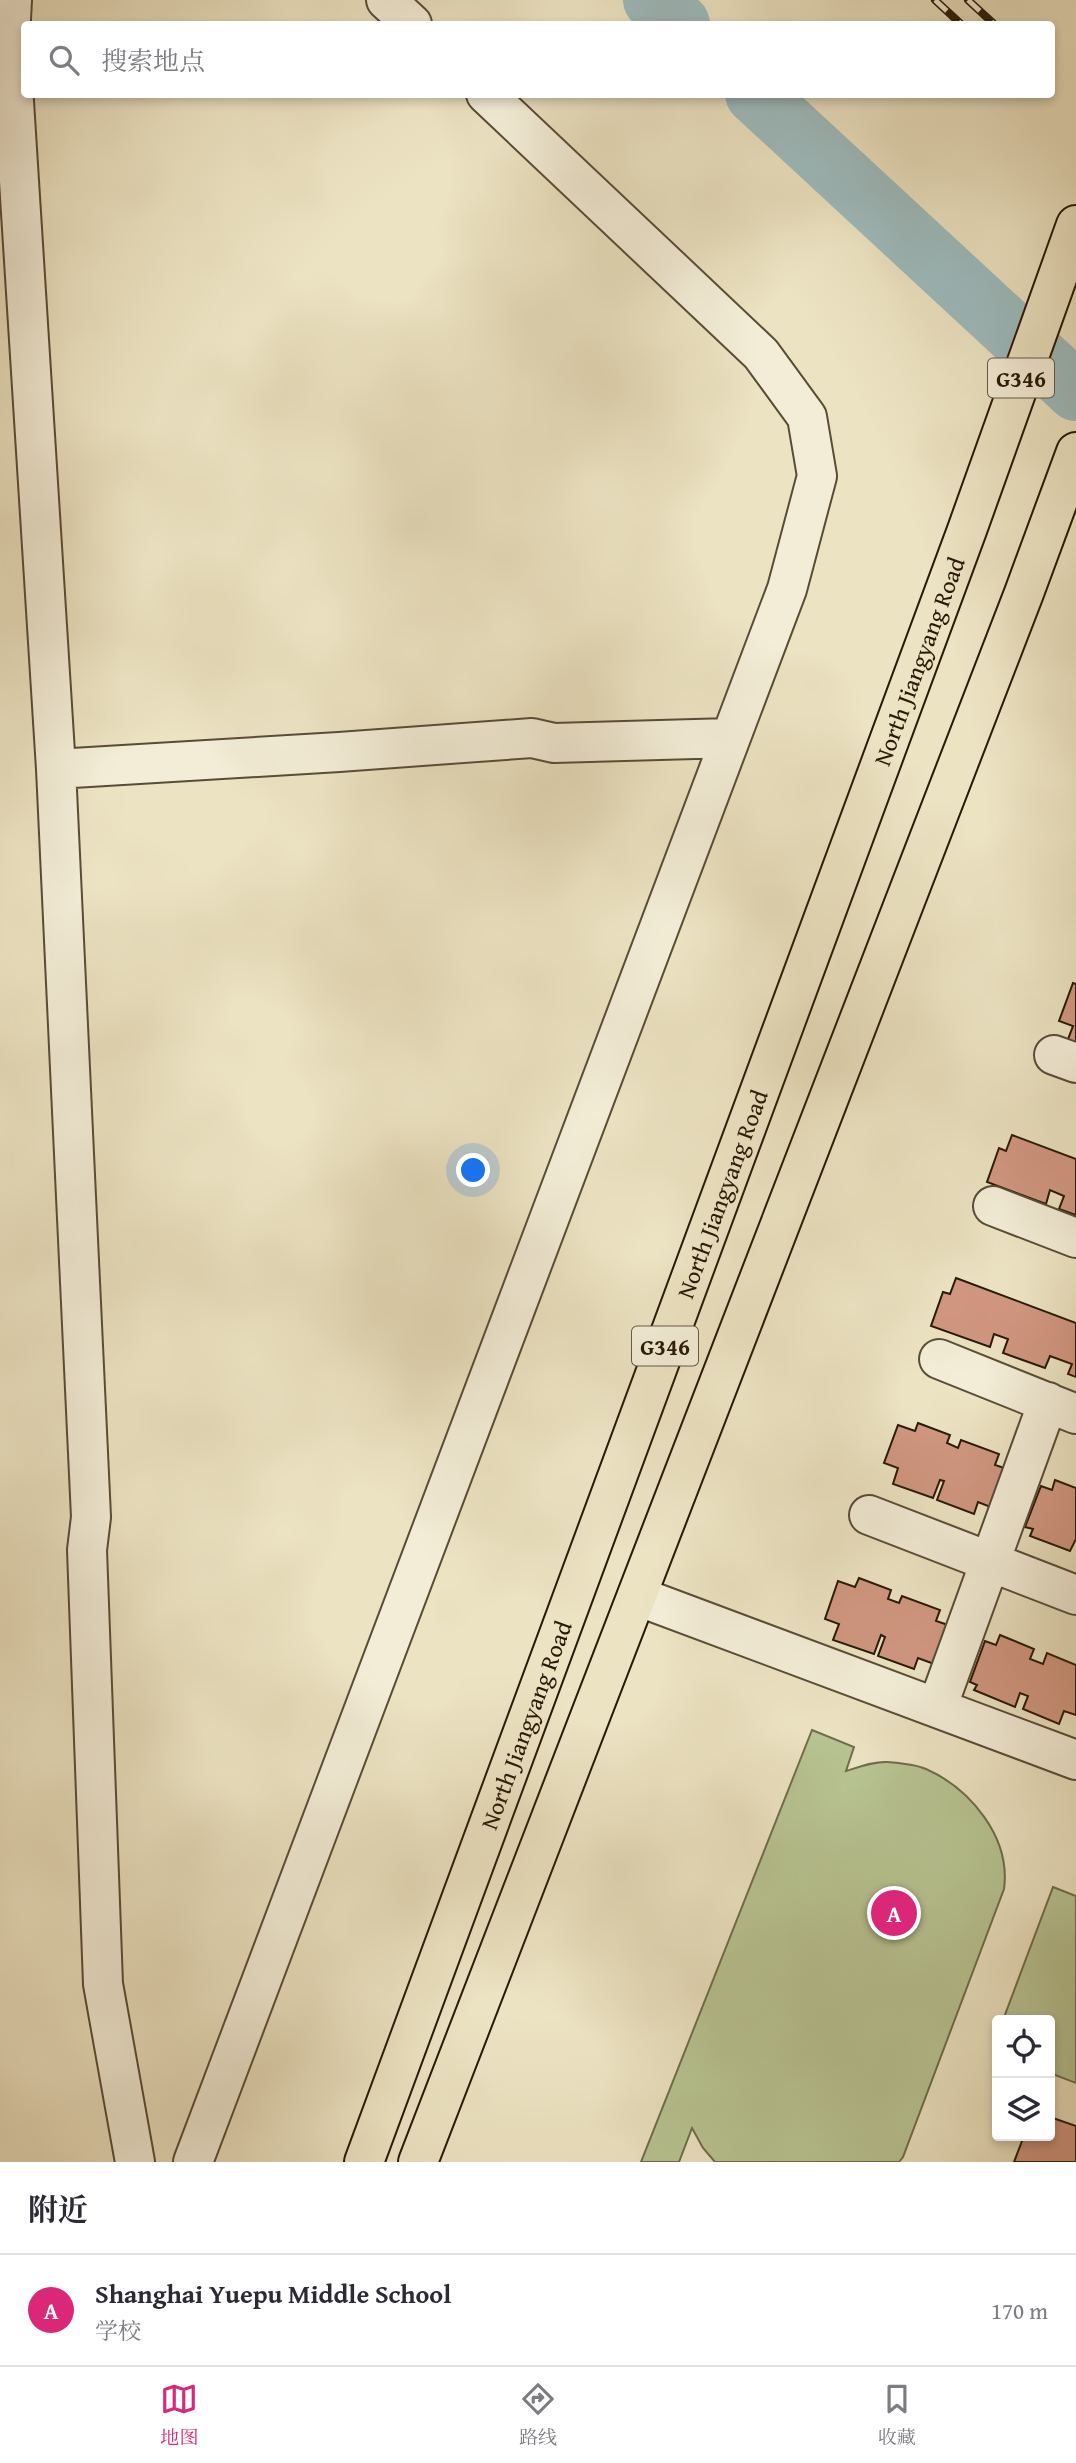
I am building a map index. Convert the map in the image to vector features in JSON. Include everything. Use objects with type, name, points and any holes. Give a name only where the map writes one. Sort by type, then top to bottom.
[{"type":"highway","name":"North Jiangyang Road","points":[[364,2162],[967,530],[1076,225]]},
{"type":"highway","name":"G346","points":[[418,2162],[1024,593],[1076,452]]},
{"type":"street","points":[[12,0],[10,38],[56,769],[91,1517],[87,1550],[103,1984],[135,2162]]},
{"type":"street","points":[[386,0],[409,21]]},
{"type":"street","points":[[193,2162],[787,589],[817,476],[807,416],[761,354],[490,98]]},
{"type":"street","points":[[56,769],[532,738],[554,743],[730,738]]},
{"type":"street","points":[[993,1206],[1076,1238]]},
{"type":"street","points":[[937,1708],[990,1561],[1062,1408],[939,1359]]},
{"type":"street","points":[[869,1515],[1076,1595]]},
{"type":"street","points":[[637,1596],[1076,1760]]},
{"type":"green space","points":[[812,1730],[854,1747],[846,1771],[872,1763],[888,1762],[917,1766],[943,1778],[972,1802],[984,1817],[994,1834],[1005,1870],[1004,1889],[903,2157],[899,2162],[715,2162],[692,2128],[679,2162],[641,2162]]},
{"type":"green space","points":[[1053,1887],[1076,1896],[1076,2083],[1055,2075],[1055,2015],[1005,2015]]},
{"type":"building","points":[[1073,983],[1076,984],[1076,1045],[1067,1042],[1073,1026],[1059,1021]]},
{"type":"building","points":[[1012,1135],[1076,1159],[1076,1215],[1059,1209],[1064,1196],[1050,1190],[1046,1204],[987,1182],[999,1148],[1006,1151]]},
{"type":"building","points":[[956,1278],[1076,1323],[1076,1377],[1068,1374],[1072,1364],[1050,1356],[1045,1368],[1003,1353],[1008,1339],[994,1334],[990,1347],[931,1326],[943,1292],[950,1294]]},
{"type":"building","points":[[918,1423],[950,1435],[947,1443],[958,1448],[961,1440],[999,1454],[995,1465],[1007,1469],[993,1508],[978,1502],[974,1514],[937,1500],[944,1481],[940,1480],[933,1498],[893,1484],[898,1468],[884,1463],[898,1425],[915,1431]]},
{"type":"building","points":[[1055,1480],[1076,1488],[1076,1539],[1070,1551],[1030,1536],[1033,1529],[1025,1527],[1041,1486],[1052,1490]]},
{"type":"building","points":[[859,1578],[891,1590],[888,1599],[899,1603],[902,1596],[940,1610],[936,1621],[948,1625],[934,1664],[918,1658],[914,1669],[878,1656],[885,1637],[881,1635],[874,1654],[833,1640],[839,1624],[825,1619],[838,1581],[855,1587]]},
{"type":"building","points":[[1000,1635],[1034,1649],[1030,1659],[1043,1664],[1047,1653],[1076,1665],[1076,1715],[1064,1711],[1059,1724],[1023,1709],[1028,1696],[1020,1693],[1015,1707],[974,1690],[977,1685],[970,1682],[985,1641],[996,1645]]},
{"type":"building","points":[[1055,2119],[1076,2126],[1076,2162],[1014,2162],[1022,2141],[1055,2141]]},
{"type":"waterway","points":[[653,0],[677,21]]},
{"type":"waterway","points":[[759,98],[1076,391]]},
{"type":"railway","points":[[935,0],[958,21]]},
{"type":"railway","points":[[968,0],[991,21]]},
{"type":"place","name":"Shanghai Yuepu Middle School","points":[[894,1913]]}]
